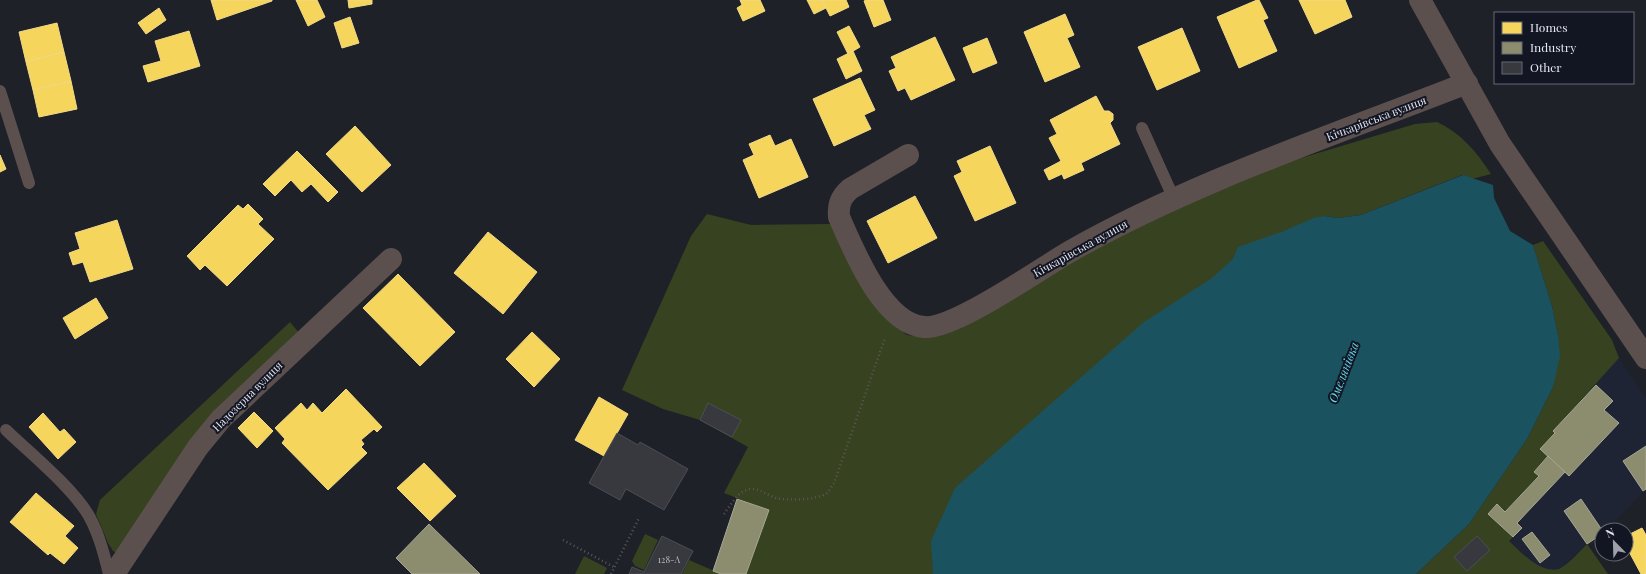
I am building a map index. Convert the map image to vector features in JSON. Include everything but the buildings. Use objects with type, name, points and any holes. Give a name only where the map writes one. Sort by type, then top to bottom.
[{"type":"street","points":[[1420,0],[1500,144],[1646,358]]},
{"type":"street","name":"Кічкарівська вулиця","points":[[908,155],[850,188],[843,196],[838,206],[839,217],[873,287],[893,313],[910,325],[926,328],[955,319],[1138,215],[1174,199],[1467,83]]},
{"type":"street","name":"Надозерна вулиця","points":[[114,574],[198,447],[221,419],[391,259]]},
{"type":"lane","points":[[0,91],[28,183]]},
{"type":"lane","points":[[1142,128],[1174,199]]},
{"type":"lane","points":[[6,430],[77,499],[89,517],[102,547],[109,574]]},
{"type":"path","points":[[724,514],[743,491],[752,488],[758,489],[776,498],[789,500],[818,498],[827,493],[834,483],[893,313]]},
{"type":"path","points":[[610,574],[639,518]]},
{"type":"path","points":[[563,540],[614,567]]},
{"type":"shaded area","points":[[1619,358],[1646,398],[1646,489],[1615,522],[1594,522],[1594,539],[1559,570],[1545,572],[1536,567],[1509,540],[1513,537],[1497,504],[1505,512],[1539,476],[1534,472],[1553,431]]},
{"type":"green space","points":[[1437,122],[1446,126],[1461,137],[1480,158],[1491,174],[1472,179],[1462,175],[1361,215],[1338,218],[1324,216],[1281,232],[1012,574],[746,574],[768,510],[724,493],[748,447],[700,420],[663,409],[622,390],[691,236],[707,214],[751,225],[832,224],[886,319],[907,335],[926,337],[1112,236],[1288,162],[1415,124]]},
{"type":"green space","points":[[1543,241],[1612,340],[1619,358],[1553,431],[1555,433],[1548,456],[1534,472],[1539,476],[1505,512],[1497,505],[1489,514],[1513,537],[1509,541],[1531,561],[1538,565],[1552,570],[1559,569],[1571,561],[1587,544],[1594,554],[1594,562],[1600,562],[1608,574],[1416,574],[1469,524],[1527,439],[1553,387],[1558,335],[1552,306],[1533,245]]},
{"type":"green space","points":[[290,322],[300,334],[119,554],[113,551],[108,543],[96,514],[100,500]]},
{"type":"green space","points":[[645,534],[658,540],[644,570],[635,566],[632,561]]},
{"type":"green space","points":[[584,556],[607,568],[604,574],[575,574]]},
{"type":"green space","points":[[689,560],[721,574],[682,574]]},
{"type":"water","name":"Омелянівка","points":[[1463,175],[1493,185],[1494,198],[1510,231],[1533,245],[1552,306],[1558,335],[1560,356],[1553,387],[1527,439],[1469,524],[1416,574],[933,574],[931,541],[955,488],[1144,322],[1212,278],[1233,259],[1238,247],[1281,232],[1314,218],[1324,216],[1338,218],[1361,215]]}]
